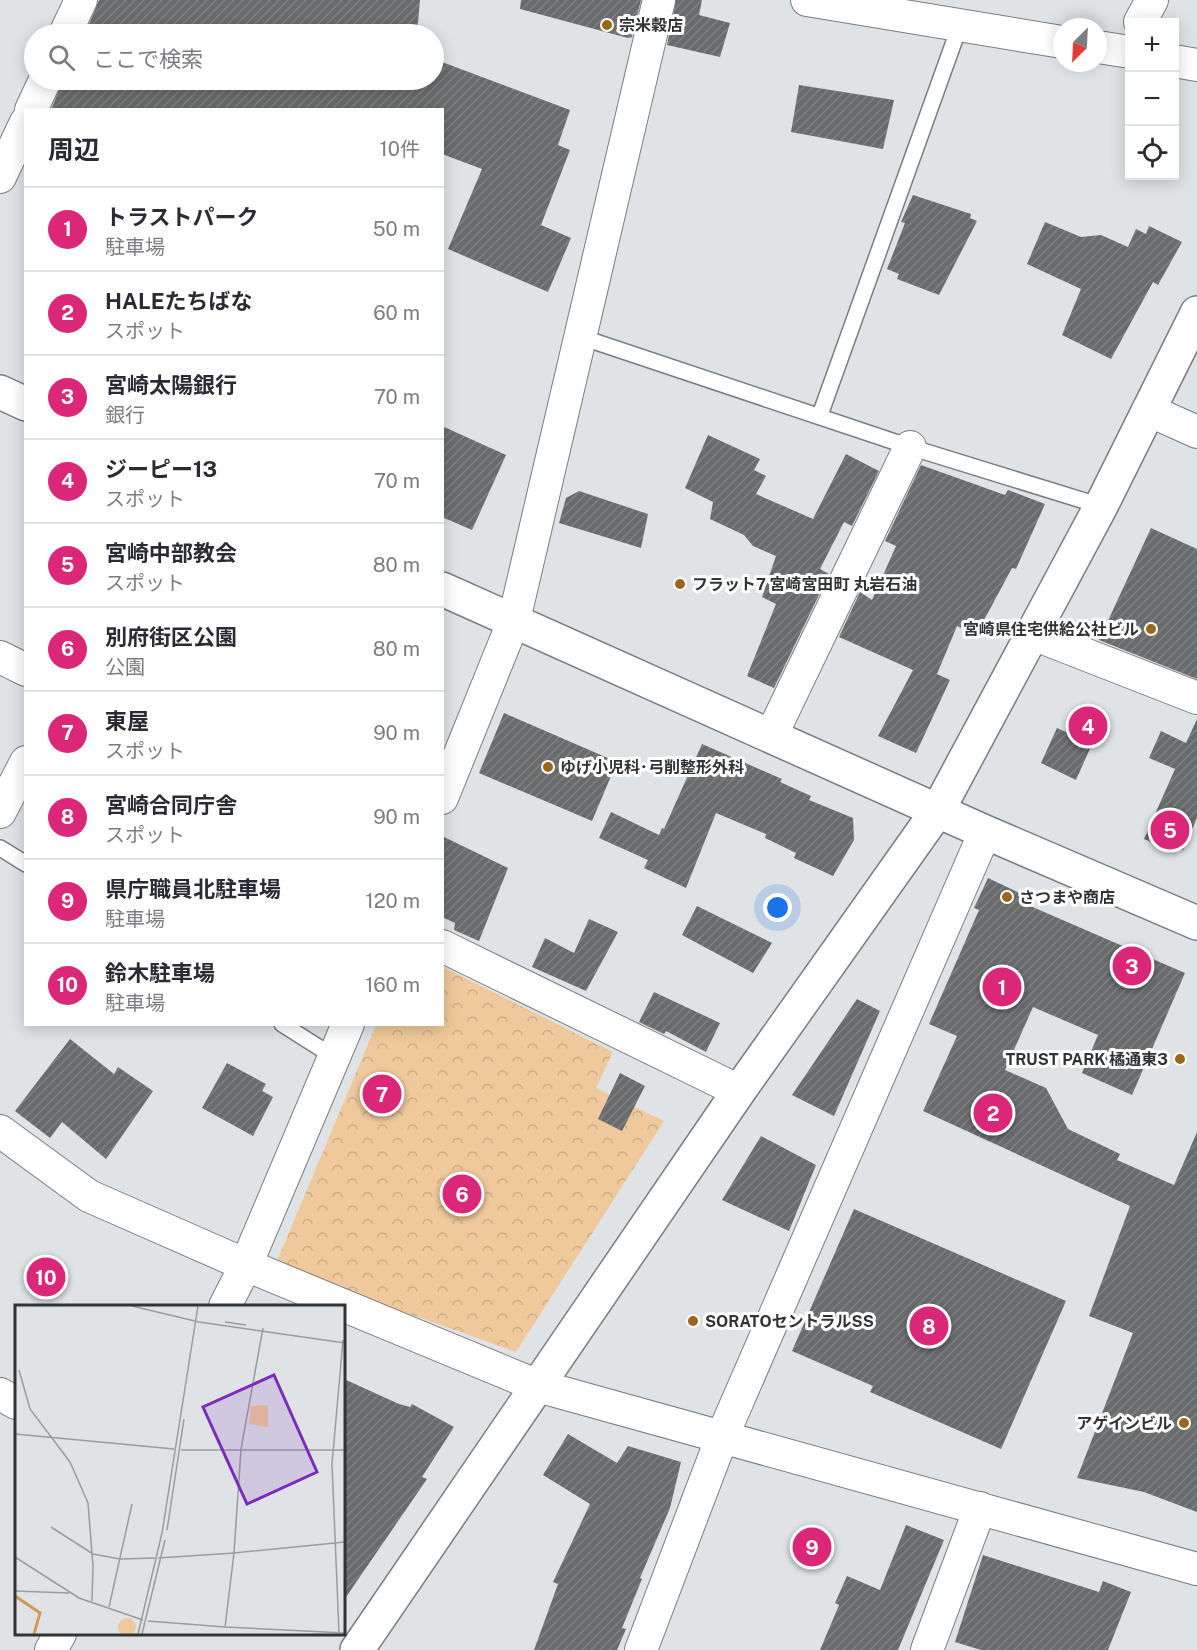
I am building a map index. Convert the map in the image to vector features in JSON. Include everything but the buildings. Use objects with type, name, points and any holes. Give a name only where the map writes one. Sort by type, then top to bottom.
[{"type":"street","points":[[70,24],[81,0]]},
{"type":"street","points":[[444,793],[514,620],[659,0]]},
{"type":"street","points":[[807,0],[1053,40]]},
{"type":"street","points":[[1142,18],[1152,0]]},
{"type":"street","points":[[1179,62],[1197,65]]},
{"type":"street","points":[[32,108],[40,90]]},
{"type":"street","points":[[0,177],[24,126]]},
{"type":"street","points":[[357,1650],[739,1091],[938,810],[1101,506],[1197,313]]},
{"type":"street","points":[[0,392],[24,403]]},
{"type":"street","points":[[1148,410],[1197,432]]},
{"type":"street","points":[[772,734],[910,447]]},
{"type":"street","points":[[444,590],[772,734],[985,832],[1197,923]]},
{"type":"street","points":[[1033,634],[1197,698]]},
{"type":"street","points":[[0,657],[24,669]]},
{"type":"street","points":[[0,812],[24,766]]},
{"type":"street","points":[[641,1650],[722,1437],[985,832]]},
{"type":"street","points":[[444,947],[739,1091]]},
{"type":"street","points":[[226,1305],[246,1265],[347,1026]]},
{"type":"street","points":[[0,1131],[89,1196],[343,1305]]},
{"type":"street","points":[[345,1306],[538,1386],[1197,1569]]},
{"type":"street","points":[[0,1394],[15,1402]]},
{"type":"street","points":[[927,1650],[980,1508]]},
{"type":"street","points":[[51,1650],[59,1635]]},
{"type":"lane","points":[[820,415],[960,25]]},
{"type":"lane","points":[[581,338],[820,415],[910,447],[1101,506]]},
{"type":"lane","points":[[0,848],[24,863]]},
{"type":"lane","points":[[285,1026],[334,1057]]},
{"type":"green space","points":[[444,968],[613,1052],[596,1088],[664,1121],[516,1352],[275,1266],[376,1026],[444,1026]]},
{"type":"place","name":"宗米穀店","points":[[607,25]]},
{"type":"place","name":"フラット7 宮崎宮田町 丸岩石油","points":[[680,584]]},
{"type":"place","name":"宮崎県住宅供給公社ビル","points":[[1151,629]]},
{"type":"place","name":"ジーピー13","points":[[1088,726]]},
{"type":"place","name":"ゆげ小児科･弓削整形外科","points":[[548,767]]},
{"type":"place","name":"宮崎中部教会","points":[[1170,830]]},
{"type":"place","name":"さつまや商店","points":[[1007,897]]},
{"type":"place","name":"宮崎太陽銀行","points":[[1132,966]]},
{"type":"place","name":"トラストパーク","points":[[1002,987]]},
{"type":"place","name":"TRUST PARK 橘通東3","points":[[1180,1059]]},
{"type":"place","name":"東屋","points":[[382,1094]]},
{"type":"place","name":"HALEたちばな","points":[[993,1113]]},
{"type":"place","name":"別府街区公園","points":[[462,1194]]},
{"type":"place","name":"鈴木駐車場","points":[[46,1277]]},
{"type":"place","name":"SORATOセントラルSS","points":[[693,1321]]},
{"type":"place","name":"宮崎合同庁舎","points":[[929,1326]]},
{"type":"place","name":"アゲインビル","points":[[1184,1423]]},
{"type":"place","name":"県庁職員北駐車場","points":[[812,1547]]}]
